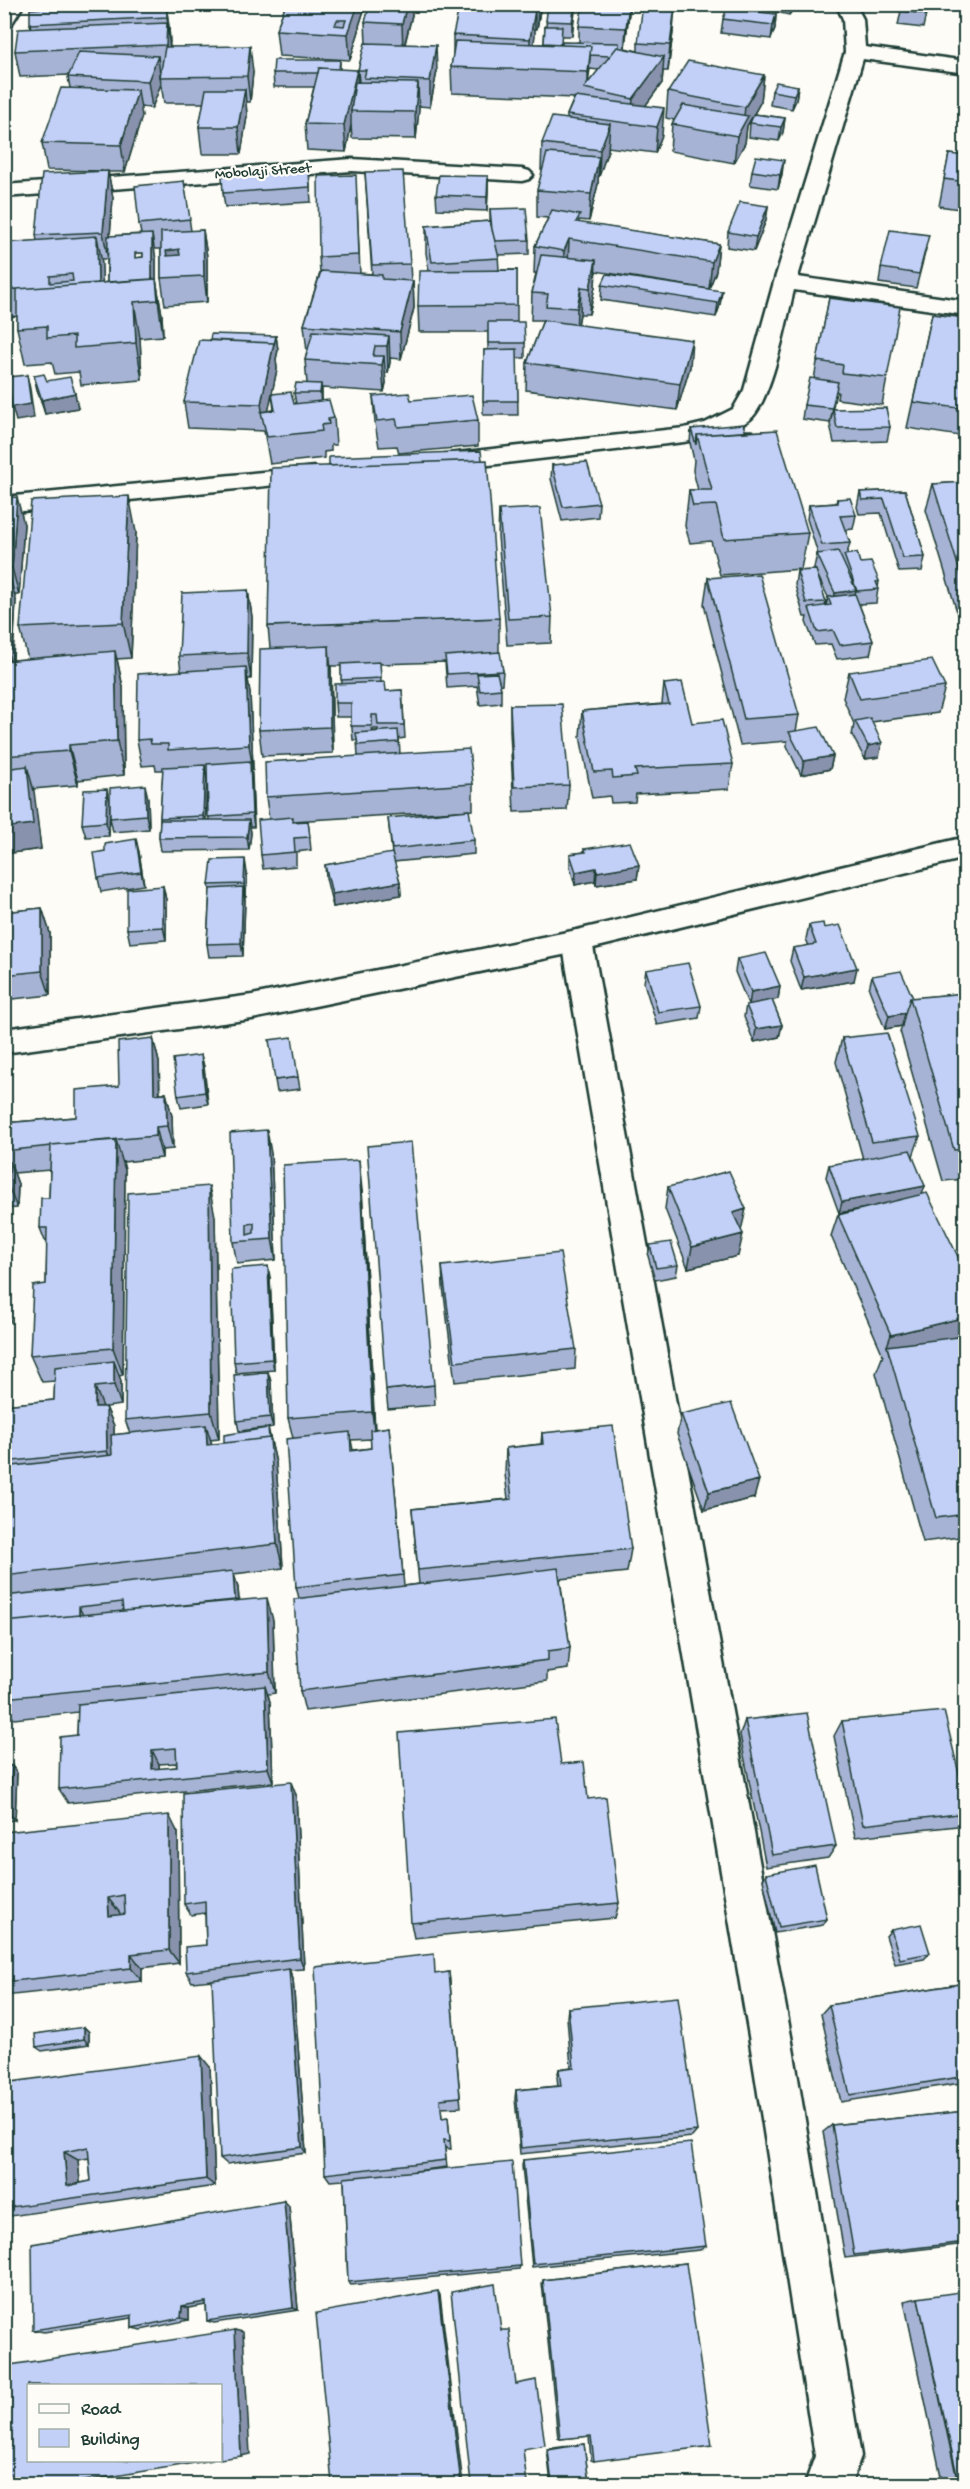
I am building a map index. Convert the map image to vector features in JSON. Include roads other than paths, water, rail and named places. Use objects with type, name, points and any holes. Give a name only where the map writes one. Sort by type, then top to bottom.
[{"type":"street","points":[[4,21],[15,4]]},
{"type":"street","points":[[421,465],[712,429],[742,414],[756,390],[785,282],[855,52],[853,19],[845,4]]},
{"type":"street","points":[[855,52],[966,67]]},
{"type":"street","name":"Mobolaji Street","points":[[4,191],[351,165],[522,175]]},
{"type":"street","points":[[785,282],[966,308]]},
{"type":"street","points":[[4,505],[338,473]]},
{"type":"street","points":[[4,1041],[252,1007],[577,940],[966,847]]},
{"type":"street","points":[[577,940],[772,2048],[838,2456],[828,2484]]}]
